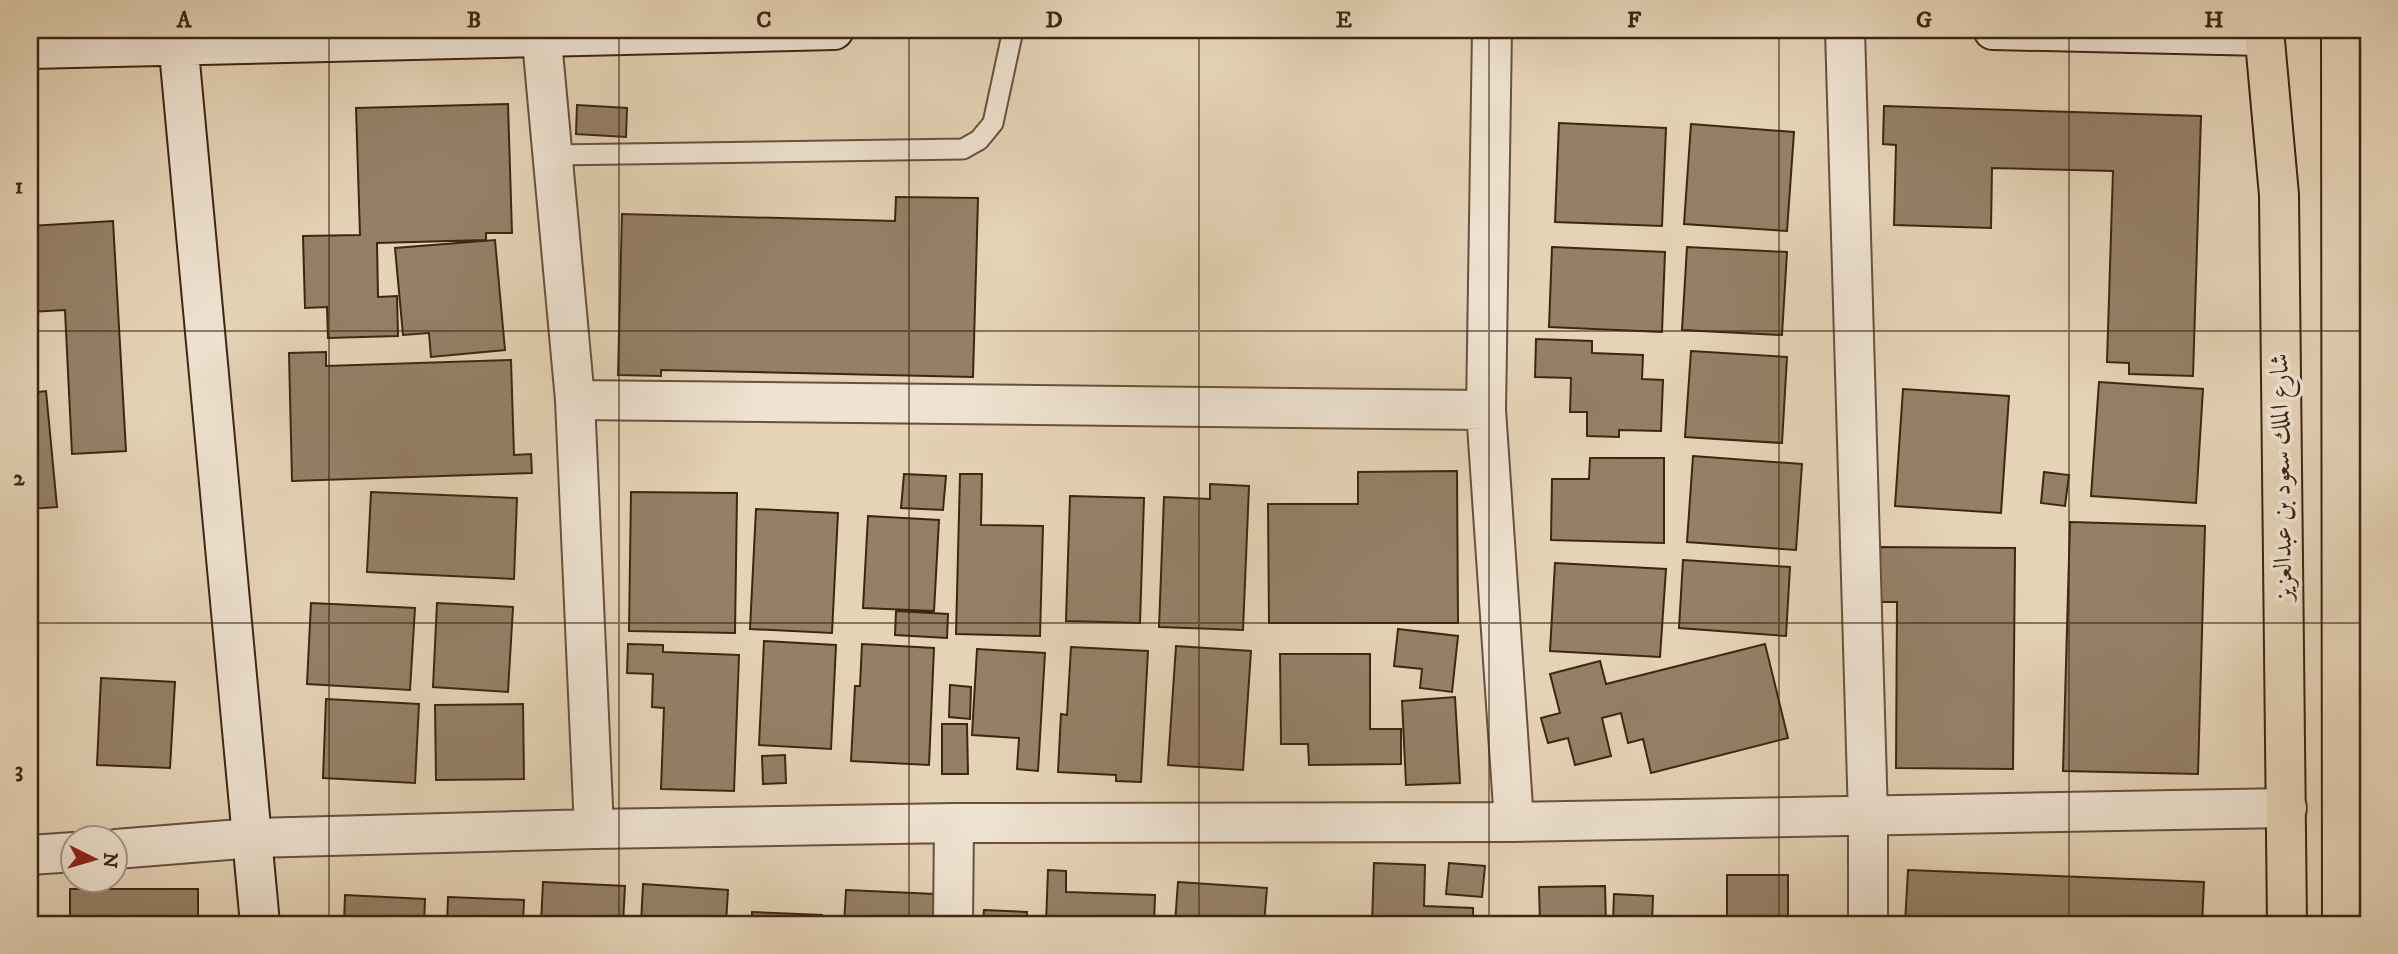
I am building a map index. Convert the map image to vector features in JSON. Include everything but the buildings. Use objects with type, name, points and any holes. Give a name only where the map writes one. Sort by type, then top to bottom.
[{"type":"main road","name":"شارع الملك سعود بن عبدالعزيز","points":[[2271,32],[2280,195],[2287,924]]},
{"type":"main road","points":[[2342,924],[2350,33]]},
{"type":"street","points":[[30,49],[177,38],[834,30]]},
{"type":"street","points":[[1492,30],[1486,410],[1514,822]]},
{"type":"street","points":[[1844,30],[1868,817],[1868,924]]},
{"type":"street","points":[[1993,30],[2271,32]]},
{"type":"street","points":[[541,33],[575,400],[594,829]]},
{"type":"street","points":[[177,38],[260,924]]},
{"type":"street","points":[[575,400],[1486,410]]},
{"type":"street","points":[[130,848],[253,838],[594,829],[954,823],[1514,822],[2287,808]]},
{"type":"street","points":[[953,924],[954,823]]},
{"type":"street","points":[[30,855],[60,853]]},
{"type":"lane","points":[[553,155],[962,149],[979,140],[993,123],[1013,30]]}]
